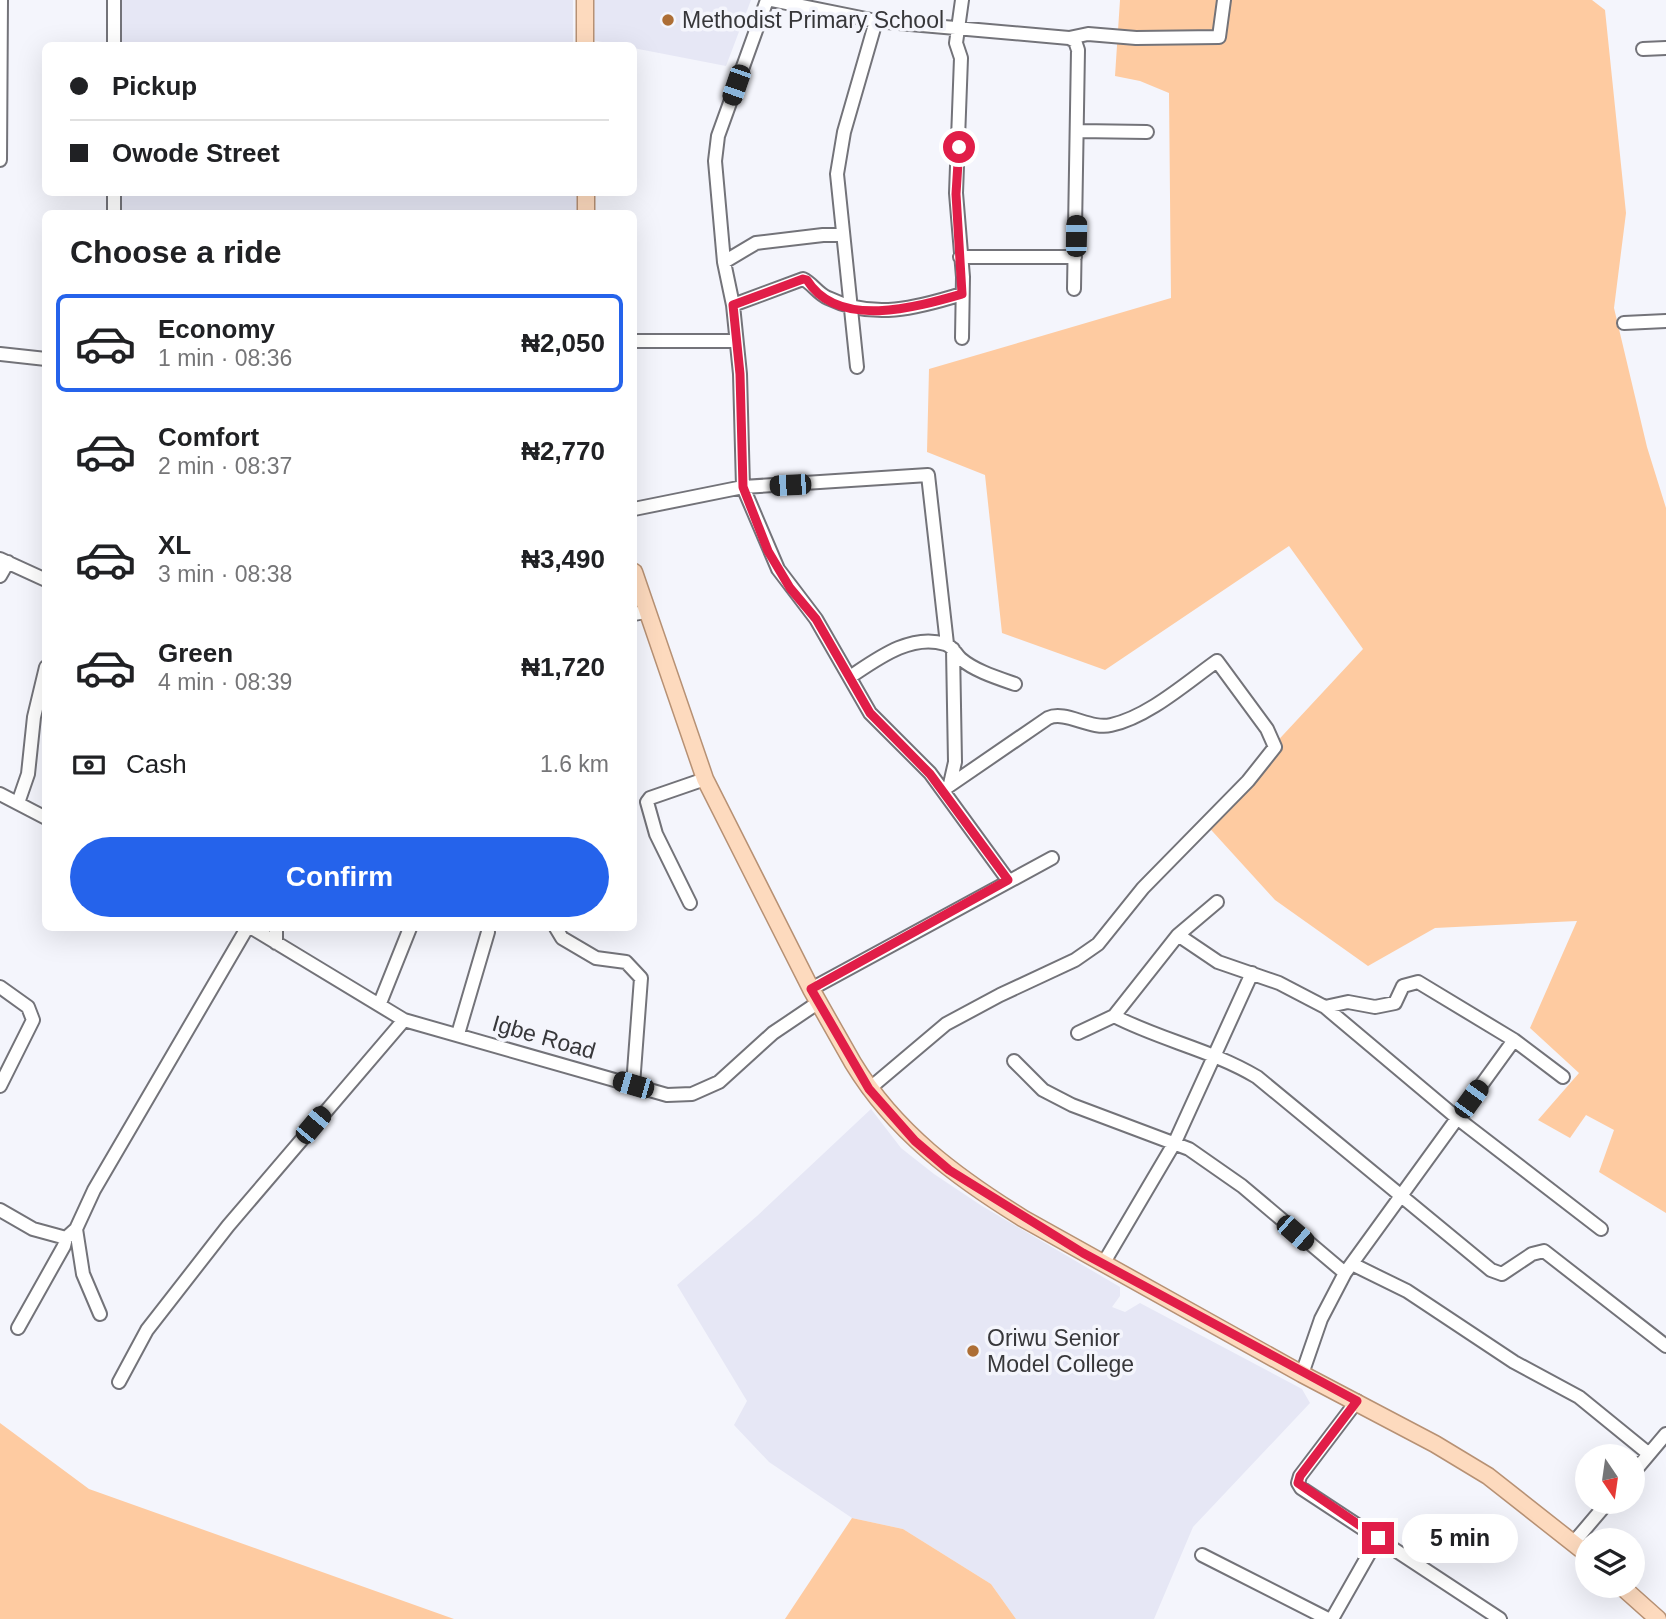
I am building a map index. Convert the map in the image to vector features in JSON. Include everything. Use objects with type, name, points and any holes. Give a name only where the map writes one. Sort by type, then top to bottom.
[{"type":"main road","points":[[585,0],[585,42]]},
{"type":"main road","points":[[639,613],[705,779],[815,995],[869,1089],[915,1141],[949,1170],[989,1198],[1103,1264],[1357,1401],[1488,1476],[1574,1542]]},
{"type":"main road","points":[[1634,1598],[1658,1619]]},
{"type":"street","points":[[0,160],[1,0]]},
{"type":"street","points":[[114,0],[114,42]]},
{"type":"street","points":[[1008,880],[947,787],[870,713],[816,619],[778,569],[743,487],[733,305],[724,262],[715,161],[718,136],[770,0],[876,21],[1069,38],[1088,34],[1136,38],[1219,37],[1224,0]]},
{"type":"street","points":[[962,0],[956,43],[961,58],[956,194],[962,338]]},
{"type":"street","points":[[857,366],[836,186],[838,159],[876,21]]},
{"type":"street","points":[[1069,38],[1075,41],[1078,50],[1079,131],[1074,289]]},
{"type":"street","points":[[1643,49],[1666,48]]},
{"type":"street","points":[[1079,131],[1147,132]]},
{"type":"street","points":[[724,262],[756,243],[823,234],[842,236]]},
{"type":"street","points":[[960,257],[1075,257]]},
{"type":"street","points":[[733,305],[803,279],[807,280],[815,292],[852,309],[887,312],[962,294]]},
{"type":"street","points":[[1624,323],[1666,321]]},
{"type":"street","points":[[637,341],[736,341]]},
{"type":"street","points":[[0,354],[42,359]]},
{"type":"street","points":[[637,508],[743,487],[928,475],[936,564],[950,646],[955,762],[947,787]]},
{"type":"street","points":[[0,576],[4,561],[42,578]]},
{"type":"street","points":[[850,677],[892,650],[908,645],[950,646]]},
{"type":"street","points":[[950,646],[960,659],[1015,684]]},
{"type":"street","points":[[869,1089],[946,1024],[1075,960],[1098,944],[1143,888],[1248,781],[1275,747],[1268,729],[1217,661],[1148,708],[1110,725],[1084,724],[1060,716],[1048,718],[994,758],[947,787]]},
{"type":"street","points":[[18,803],[28,774],[34,716],[42,683]]},
{"type":"street","points":[[691,903],[656,834],[647,802],[650,798],[705,779]]},
{"type":"street","points":[[0,793],[42,816]]},
{"type":"street","name":"Igbe Road","points":[[257,931],[380,1003],[404,1020],[667,1095],[707,1089],[815,995],[1008,880],[1052,858]]},
{"type":"street","points":[[1078,1033],[1114,1016],[1178,935],[1217,902]]},
{"type":"street","points":[[18,1328],[94,1190],[245,931]]},
{"type":"street","points":[[276,931],[276,943]]},
{"type":"street","points":[[380,1003],[409,931]]},
{"type":"street","points":[[558,931],[562,938],[596,958],[626,962],[641,978],[633,1085]]},
{"type":"street","points":[[458,1034],[488,932]]},
{"type":"street","points":[[1178,935],[1218,962],[1279,983],[1325,1007],[1457,1118],[1601,1229]]},
{"type":"street","points":[[1103,1264],[1175,1142],[1252,973]]},
{"type":"street","points":[[1325,1007],[1348,1002],[1387,1007],[1395,1003],[1403,986],[1418,982],[1514,1040],[1563,1077]]},
{"type":"street","points":[[0,987],[28,1007],[33,1020],[0,1086]]},
{"type":"street","points":[[1114,1016],[1137,1028],[1238,1065],[1279,1092],[1402,1197],[1497,1273],[1532,1254],[1544,1251],[1666,1346]]},
{"type":"street","points":[[119,1382],[147,1330],[228,1226],[404,1020]]},
{"type":"street","points":[[1303,1374],[1321,1319],[1349,1269],[1514,1040]]},
{"type":"street","points":[[1014,1061],[1043,1090],[1062,1100],[1175,1142],[1242,1186],[1349,1269],[1407,1291],[1514,1362],[1580,1397],[1649,1454]]},
{"type":"street","points":[[0,1210],[33,1228],[71,1233]]},
{"type":"street","points":[[71,1233],[83,1274],[100,1314]]},
{"type":"street","points":[[1357,1401],[1300,1476],[1298,1483],[1500,1619]]},
{"type":"street","points":[[1645,1459],[1666,1434]]},
{"type":"street","points":[[1574,1542],[1598,1514]]},
{"type":"street","points":[[1202,1555],[1330,1619],[1378,1538]]},
{"type":"shaded area","points":[[118,0],[573,0],[573,42],[118,42]]},
{"type":"shaded area","name":"Methodist Primary School","points":[[593,0],[751,0],[726,66],[637,49],[637,42],[592,40]]},
{"type":"shaded area","points":[[1120,0],[1592,0],[1605,10],[1626,213],[1614,308],[1647,447],[1666,508],[1666,1213],[1599,1172],[1614,1130],[1586,1115],[1570,1138],[1538,1120],[1579,1073],[1530,1028],[1577,921],[1435,928],[1368,966],[1275,900],[1203,821],[1363,649],[1289,546],[1105,670],[1002,633],[985,475],[927,452],[929,369],[1171,298],[1169,93],[1140,81],[1115,76]]},
{"type":"shaded area","points":[[119,196],[577,196],[577,210],[119,210]]},
{"type":"shaded area","name":"Oriwu Senior Model College","points":[[871,1109],[901,1148],[934,1174],[982,1206],[1120,1287],[1120,1296],[1112,1307],[1125,1312],[1140,1303],[1302,1389],[1310,1403],[1193,1527],[1154,1619],[1016,1619],[991,1584],[903,1529],[852,1518],[769,1462],[734,1425],[747,1401],[677,1285],[757,1216]]},
{"type":"shaded area","points":[[0,1423],[89,1489],[454,1619],[0,1619]]},
{"type":"shaded area","points":[[852,1518],[903,1529],[991,1584],[1016,1619],[785,1619]]},
{"type":"place","name":"Methodist Primary School","points":[[668,20]]},
{"type":"place","name":"Oriwu Senior Model College","points":[[973,1351]]},
{"type":"route","points":[[959,147],[956,194],[962,294],[887,312],[867,311],[852,309],[829,299],[815,292],[807,280],[803,279],[733,305],[740,374],[743,487],[768,551],[790,588],[816,619],[832,644],[870,713],[930,774],[1008,880],[811,989],[869,1089],[915,1141],[949,1170],[1024,1219],[1083,1253],[1357,1401],[1300,1476],[1298,1483],[1301,1488],[1378,1538]]}]
